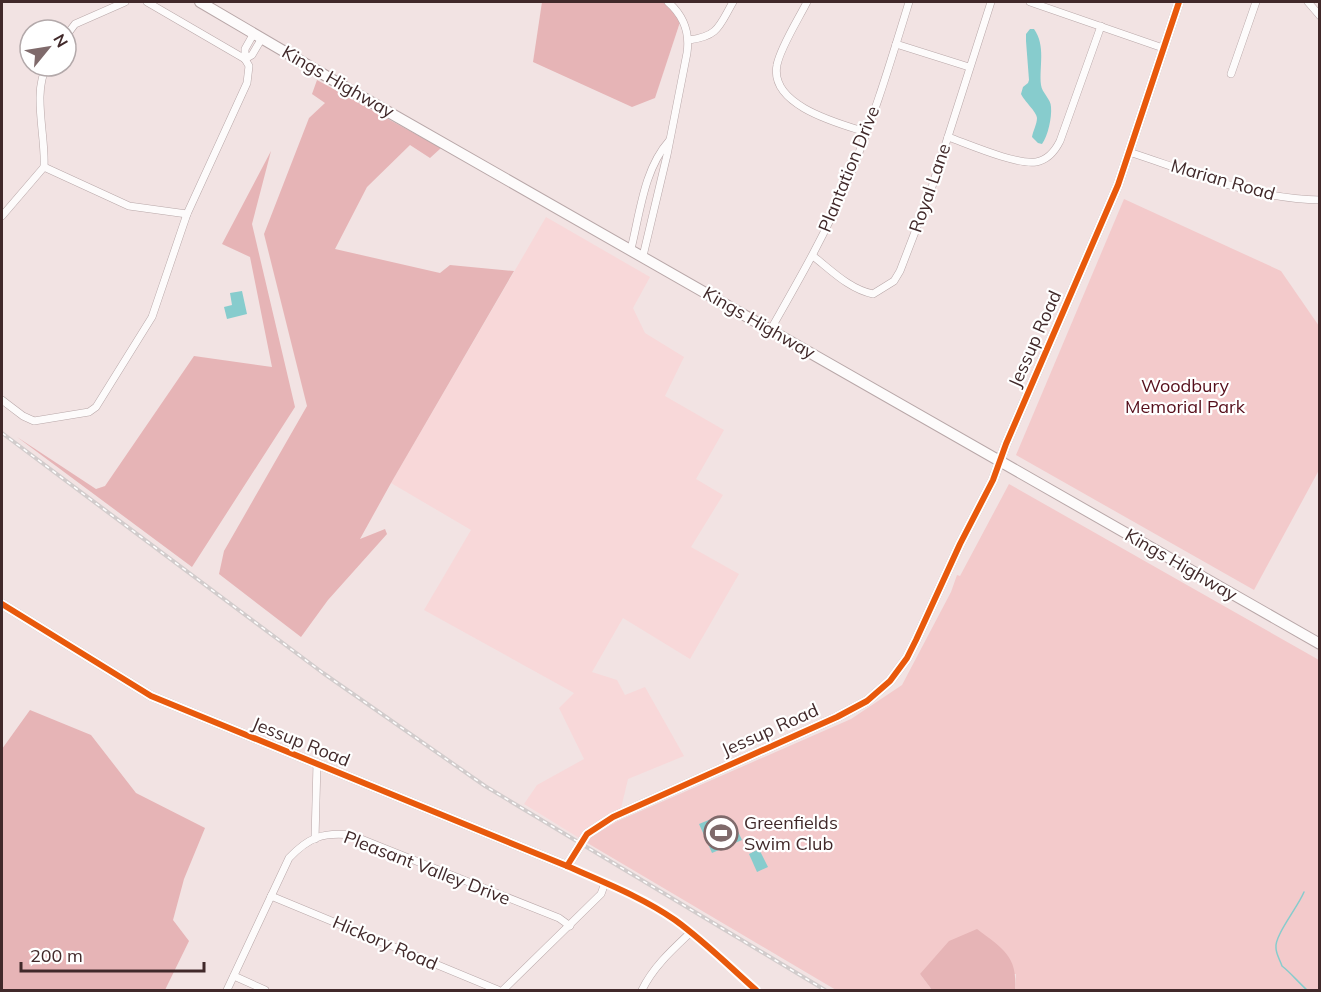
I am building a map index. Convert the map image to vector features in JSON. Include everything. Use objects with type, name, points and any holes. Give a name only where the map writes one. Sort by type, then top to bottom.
[{"type":"main road","name":"Kings Highway","points":[[200,2],[1320,644]]},
{"type":"street","points":[[78,23],[125,2]]},
{"type":"street","points":[[147,2],[245,59]]},
{"type":"street","points":[[643,256],[676,114],[689,40],[682,18],[668,2]]},
{"type":"street","points":[[689,40],[712,34],[733,2]]},
{"type":"street","points":[[807,2],[777,64],[776,77],[780,89],[797,104],[810,111],[866,132]]},
{"type":"street","name":"Plantation Drive","points":[[771,329],[813,256],[845,189],[909,2]]},
{"type":"street","name":"Royal Lane","points":[[813,256],[852,287],[864,292],[873,294],[894,281],[918,225],[991,2]]},
{"type":"street","points":[[1030,2],[1163,48]]},
{"type":"street","name":"Jessup Road","points":[[2,604],[151,696],[567,866],[587,834],[613,817],[837,717],[867,700],[890,681],[907,658],[960,544],[993,480],[1006,444],[1100,230],[1129,152],[1179,2]]},
{"type":"street","points":[[1231,74],[1256,2]]},
{"type":"street","points":[[1308,2],[1320,16]]},
{"type":"street","points":[[948,137],[1011,158],[1035,162],[1045,159],[1060,141],[1101,26]]},
{"type":"street","points":[[2,400],[22,416],[34,421],[89,412],[96,407],[152,317],[187,214],[247,83],[249,66],[245,59],[245,49],[258,36]]},
{"type":"street","points":[[896,44],[969,67]]},
{"type":"street","points":[[2,216],[44,167],[41,78]]},
{"type":"street","points":[[631,249],[652,165],[660,150],[669,141]]},
{"type":"street","name":"Marian Road","points":[[1129,152],[1251,191],[1298,200],[1320,200]]},
{"type":"street","points":[[44,167],[129,206],[187,214]]},
{"type":"street","points":[[315,838],[316,763]]},
{"type":"street","name":"Pleasant Valley Drive","points":[[227,990],[288,858],[303,844],[330,834],[351,835],[559,918],[570,926]]},
{"type":"street","points":[[567,866],[655,908],[691,932],[756,990]]},
{"type":"street","points":[[503,990],[601,894],[605,883]]},
{"type":"street","name":"Hickory Road","points":[[271,896],[498,990]]},
{"type":"street","points":[[642,990],[648,977],[691,932]]},
{"type":"street","points":[[234,976],[265,990]]},
{"type":"shaded area","points":[[542,2],[668,2],[682,16],[655,98],[632,107],[533,62]]},
{"type":"shaded area","points":[[317,80],[441,148],[430,158],[410,145],[367,187],[335,249],[440,273],[450,265],[514,271],[360,539],[385,529],[387,534],[328,600],[301,637],[219,574],[224,551],[307,406],[264,234],[309,118],[325,103],[312,94]]},
{"type":"shaded area","points":[[271,151],[252,224],[295,407],[192,567],[17,437],[96,489],[105,486],[194,356],[272,367],[250,257],[222,244]]},
{"type":"shaded area","points":[[546,217],[650,277],[633,308],[645,333],[684,357],[665,396],[724,430],[696,479],[723,495],[691,547],[739,574],[690,659],[623,618],[592,672],[617,680],[625,695],[645,687],[684,756],[628,779],[618,821],[584,841],[524,804],[537,785],[584,759],[559,708],[574,693],[424,610],[471,530],[391,483]]},
{"type":"shaded area","points":[[30,710],[91,735],[136,793],[205,828],[184,879],[173,920],[189,941],[165,990],[2,990],[2,749]]},
{"type":"shaded area","points":[[977,929],[1007,954],[1014,969],[1015,990],[932,990],[920,974],[949,941]]},
{"type":"green space","name":"Woodbury Memorial Park","points":[[1124,199],[1281,271],[1319,326],[1319,470],[1254,590],[1016,455]]},
{"type":"green space","points":[[1009,484],[1319,660],[1319,990],[1015,990],[1016,974],[920,974],[932,990],[836,990],[584,841],[618,821],[851,719],[902,685],[951,592],[957,575],[960,576]]},
{"type":"water","points":[[1030,29],[1034,29],[1040,42],[1041,85],[1051,107],[1049,126],[1042,144],[1032,137],[1037,118],[1021,94],[1029,80],[1026,34]]},
{"type":"water","points":[[242,291],[247,314],[227,319],[224,307],[232,305],[230,293]]},
{"type":"water","name":"Greenfields Swim Club","points":[[716,817],[721,826],[733,821],[742,840],[712,853],[699,824]]},
{"type":"water","points":[[759,849],[768,867],[757,872],[749,854]]},
{"type":"waterway","points":[[1304,892],[1282,929],[1276,948],[1282,966],[1307,990]]},
{"type":"railway","points":[[2,433],[323,673],[485,786],[825,990]]},
{"type":"cycle path","points":[[567,866],[587,834],[613,817],[837,717],[867,701],[890,681],[907,658],[960,544],[993,480],[1006,444],[1118,185],[1179,2]]},
{"type":"cycle path","points":[[2,604],[151,696],[567,866],[636,897],[686,928],[756,990]]},
{"type":"place","name":"Greenfields Swim Club","points":[[721,833]]}]
